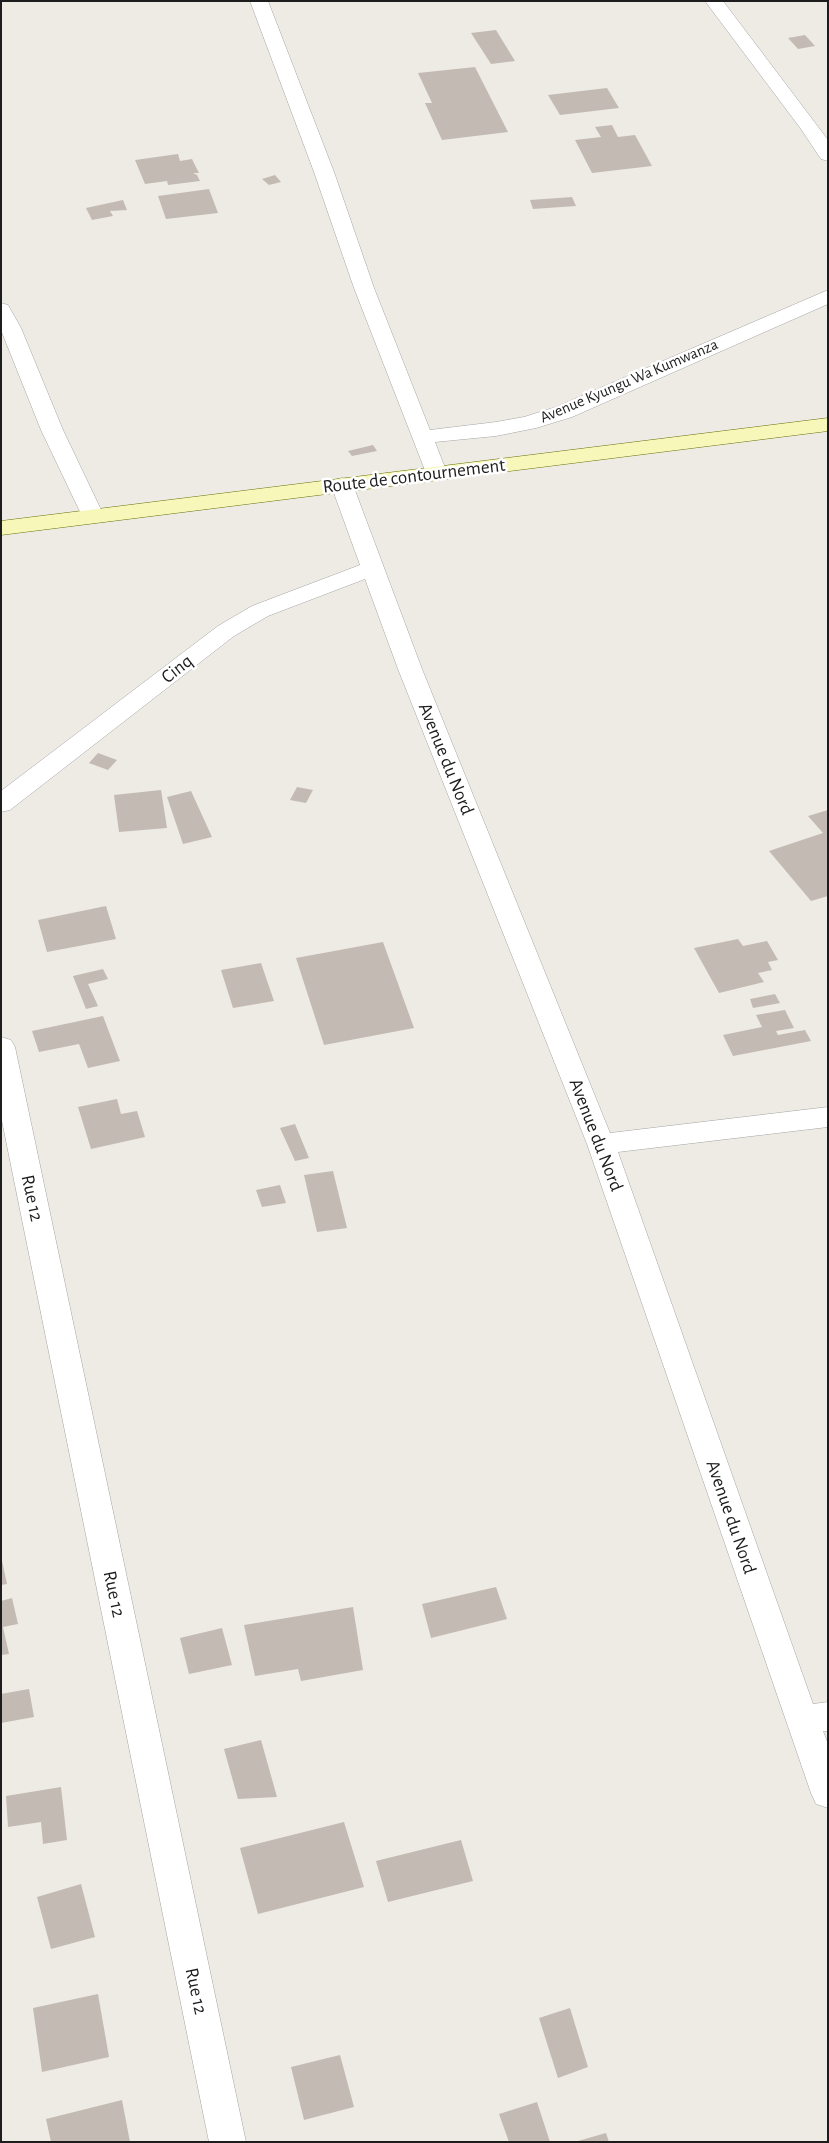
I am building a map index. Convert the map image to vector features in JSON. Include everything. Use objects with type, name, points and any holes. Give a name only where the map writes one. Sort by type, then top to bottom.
[{"type":"street","points":[[259,1],[324,172],[364,288],[436,473]]},
{"type":"street","points":[[714,1],[810,126],[828,155]]},
{"type":"street","name":"Avenue Kyungu Wa Kumwanza","points":[[422,437],[496,429],[528,423],[564,412],[828,296]]},
{"type":"street","points":[[1,308],[52,430],[93,516]]},
{"type":"street","points":[[1,364],[24,360]]},
{"type":"street","name":"Route de contournement","points":[[1,528],[828,424]]},
{"type":"street","name":"Avenue du Nord","points":[[342,485],[410,669],[601,1144],[815,1718],[828,1793]]},
{"type":"street","name":"Cinq","points":[[1,804],[226,631],[260,611],[372,568]]},
{"type":"street","name":"Rue 12","points":[[1,1047],[228,2142]]},
{"type":"street","points":[[601,1144],[828,1117]]},
{"type":"building","points":[[496,30],[515,61],[491,64],[471,33]]},
{"type":"building","points":[[805,35],[815,46],[798,49],[788,38]]},
{"type":"building","points":[[475,67],[508,132],[442,140],[425,103],[432,103],[418,73]]},
{"type":"building","points":[[607,88],[619,108],[560,115],[548,95]]},
{"type":"building","points":[[612,125],[618,137],[635,135],[652,166],[592,173],[575,140],[601,137],[595,127]]},
{"type":"building","points":[[178,154],[180,161],[192,159],[199,173],[193,173],[197,175],[200,181],[168,185],[167,181],[145,184],[135,160]]},
{"type":"building","points":[[275,175],[281,182],[269,185],[262,179]]},
{"type":"building","points":[[209,189],[218,213],[166,219],[158,196]]},
{"type":"building","points":[[572,197],[576,206],[533,209],[530,200]]},
{"type":"building","points":[[123,200],[127,210],[110,211],[113,216],[92,220],[86,208]]},
{"type":"building","points":[[373,445],[377,451],[352,456],[348,451]]},
{"type":"building","points":[[98,753],[117,760],[108,770],[89,763]]},
{"type":"building","points":[[297,787],[313,790],[306,803],[290,800]]},
{"type":"building","points":[[161,790],[167,828],[119,832],[114,795]]},
{"type":"building","points":[[191,791],[212,837],[183,844],[167,797]]},
{"type":"building","points":[[828,810],[828,896],[811,901],[769,851],[823,833],[808,816]]},
{"type":"building","points":[[106,906],[116,939],[47,952],[38,920]]},
{"type":"building","points":[[738,939],[743,946],[767,941],[778,960],[768,962],[772,970],[758,973],[764,982],[719,993],[694,948]]},
{"type":"building","points":[[383,942],[414,1028],[324,1045],[296,958]]},
{"type":"building","points":[[261,963],[274,1001],[233,1008],[221,970]]},
{"type":"building","points":[[103,969],[108,979],[88,984],[98,1006],[86,1009],[73,976]]},
{"type":"building","points":[[775,994],[780,1003],[753,1008],[750,999]]},
{"type":"building","points":[[785,1010],[794,1028],[776,1031],[778,1035],[805,1030],[811,1041],[733,1056],[723,1035],[762,1027],[756,1015]]},
{"type":"building","points":[[103,1016],[120,1061],[88,1068],[79,1044],[39,1052],[32,1031]]},
{"type":"building","points":[[117,1099],[121,1114],[137,1111],[145,1137],[91,1149],[78,1107]]},
{"type":"building","points":[[295,1124],[309,1158],[295,1161],[280,1128]]},
{"type":"building","points":[[333,1171],[347,1228],[317,1232],[304,1175]]},
{"type":"building","points":[[280,1185],[286,1203],[262,1207],[256,1190]]},
{"type":"building","points":[[1,1556],[7,1584],[1,1585]]},
{"type":"building","points":[[496,1587],[507,1619],[431,1638],[422,1604]]},
{"type":"building","points":[[12,1598],[18,1624],[3,1627],[9,1654],[1,1655],[1,1601]]},
{"type":"building","points":[[353,1607],[363,1670],[301,1681],[298,1669],[255,1676],[244,1625]]},
{"type":"building","points":[[222,1628],[232,1665],[189,1674],[180,1638]]},
{"type":"building","points":[[29,1689],[34,1717],[1,1723],[1,1694]]},
{"type":"building","points":[[261,1740],[277,1797],[238,1799],[224,1749]]},
{"type":"building","points":[[61,1787],[67,1840],[43,1844],[41,1822],[8,1827],[6,1796]]},
{"type":"building","points":[[344,1822],[364,1887],[258,1914],[240,1848]]},
{"type":"building","points":[[461,1840],[473,1881],[388,1902],[376,1861]]},
{"type":"building","points":[[81,1884],[95,1937],[51,1949],[37,1897]]},
{"type":"building","points":[[98,1994],[109,2057],[42,2072],[33,2008]]},
{"type":"building","points":[[570,2008],[588,2067],[558,2078],[539,2018]]},
{"type":"building","points":[[340,2055],[354,2107],[304,2120],[291,2067]]},
{"type":"building","points":[[122,2100],[130,2142],[51,2142],[46,2119]]},
{"type":"building","points":[[537,2102],[550,2142],[509,2142],[499,2114]]},
{"type":"building","points":[[606,2133],[609,2142],[578,2142],[578,2141]]}]
